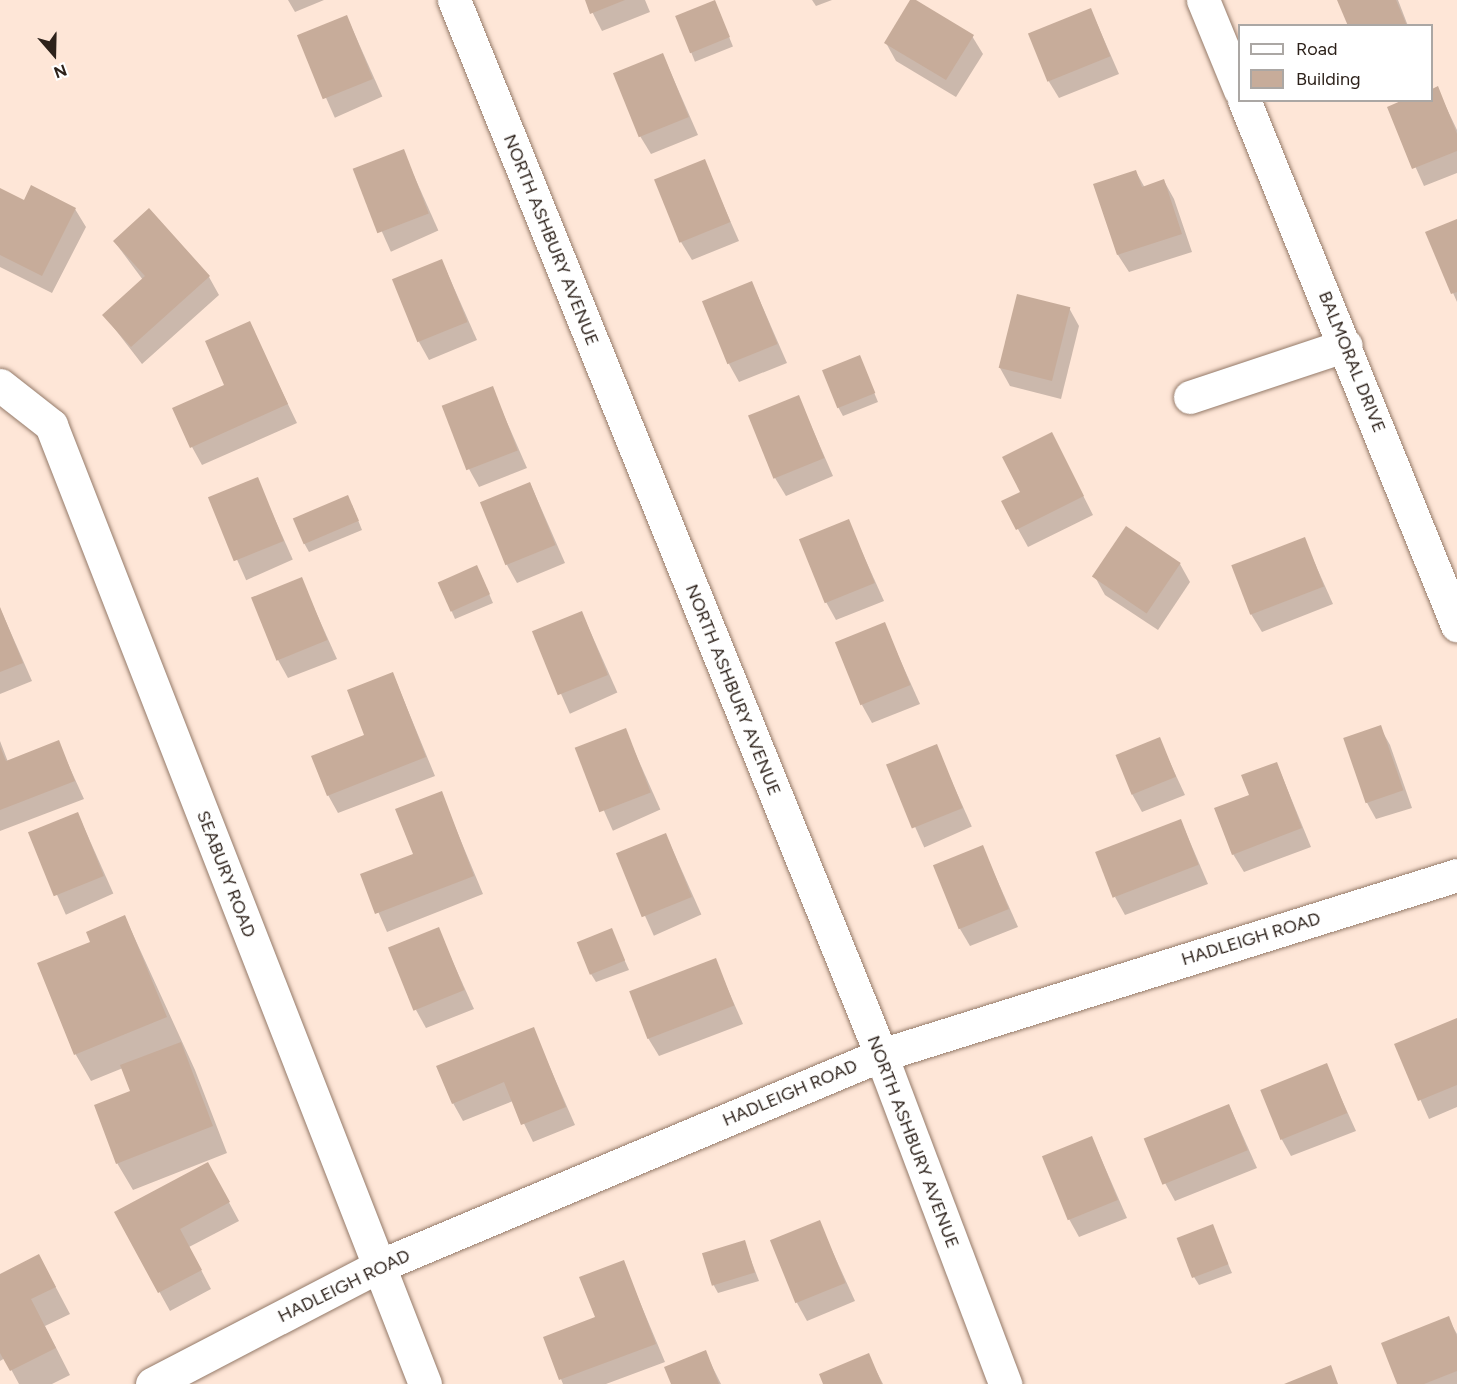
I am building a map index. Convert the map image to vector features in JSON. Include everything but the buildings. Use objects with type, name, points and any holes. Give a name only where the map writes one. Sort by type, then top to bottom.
[{"type":"street","name":"NORTH ASHBURY AVENUE","points":[[454,0],[881,1055],[1005,1384]]},
{"type":"street","points":[[1203,0],[1238,88]]},
{"type":"street","name":"BALMORAL DRIVE","points":[[1245,102],[1346,345],[1457,625]]},
{"type":"street","points":[[1190,397],[1346,345]]},
{"type":"street","name":"SEABURY ROAD","points":[[0,385],[51,425],[425,1384]]},
{"type":"street","name":"HADLEIGH ROAD","points":[[152,1384],[379,1266],[881,1055],[1457,875]]}]
